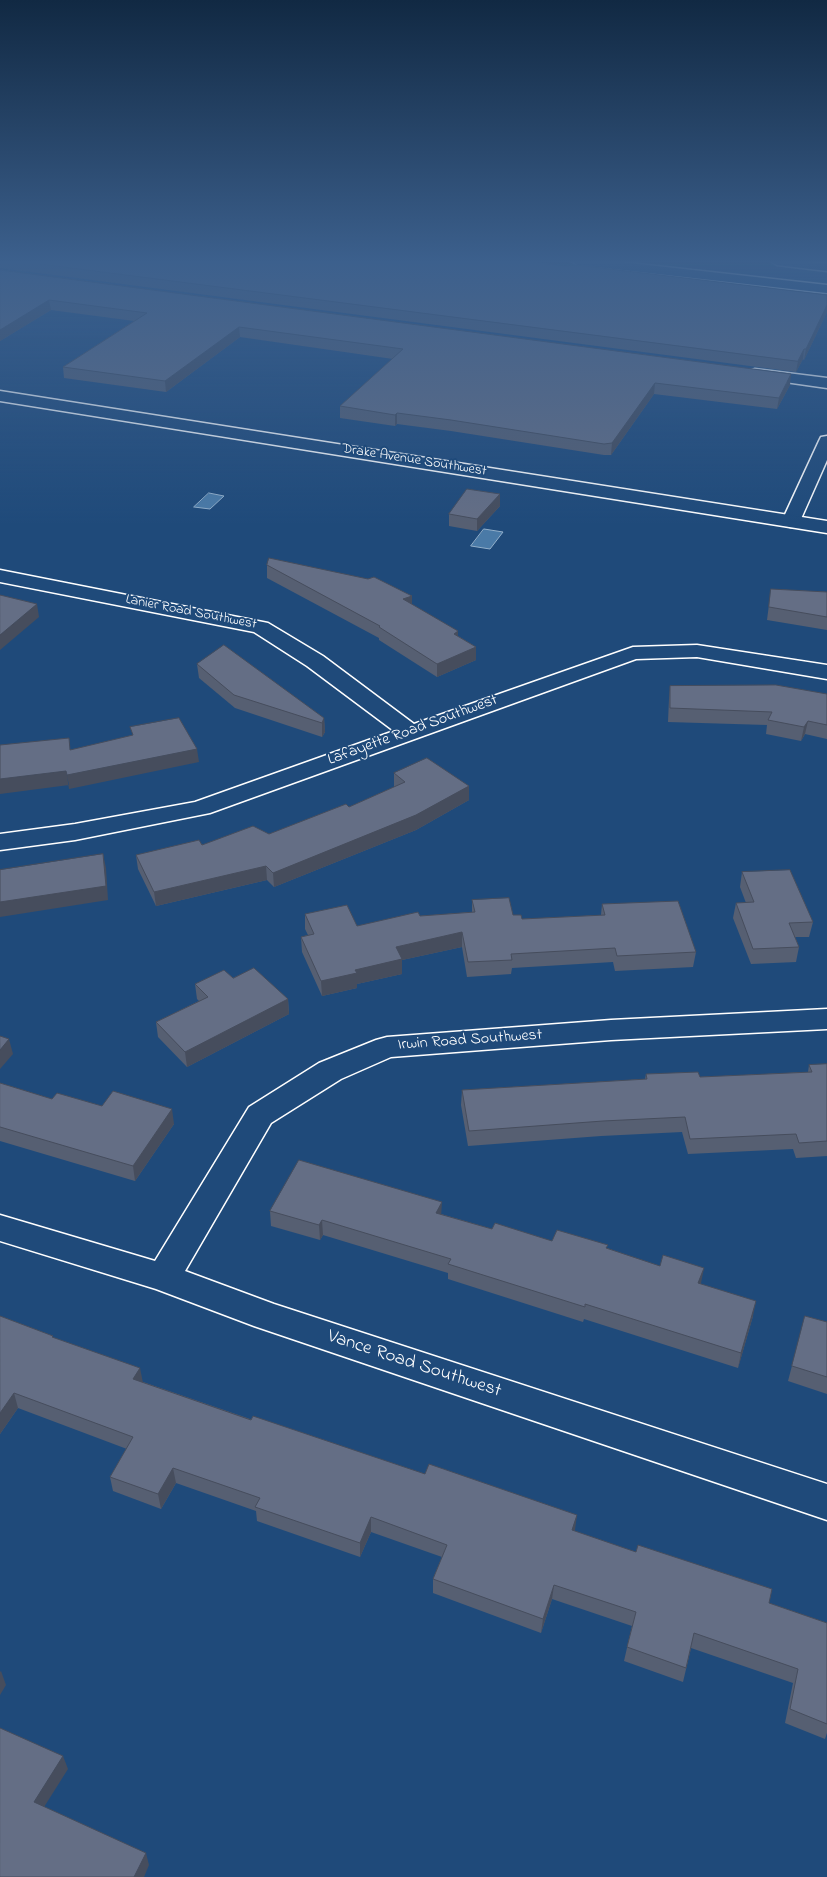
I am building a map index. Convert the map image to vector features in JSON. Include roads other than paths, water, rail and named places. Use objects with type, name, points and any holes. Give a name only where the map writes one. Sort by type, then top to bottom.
[{"type":"street","points":[[737,371],[827,383]]},
{"type":"street","name":"Drake Avenue Southwest","points":[[0,396],[827,527]]},
{"type":"street","points":[[791,521],[827,442]]},
{"type":"street","name":"Lanier Road Southwest","points":[[0,576],[261,627],[315,660],[411,733]]},
{"type":"street","name":"Lafayette Road Southwest","points":[[0,842],[75,832],[201,808],[633,653],[697,651],[827,672]]},
{"type":"street","name":"Irwin Road Southwest","points":[[163,1277],[260,1115],[330,1071],[387,1047],[611,1030],[827,1019]]},
{"type":"street","name":"Vance Road Southwest","points":[[0,1228],[163,1277],[268,1316],[827,1502]]},
{"type":"water","points":[[209,493],[224,496],[210,509],[194,507]]},
{"type":"water","points":[[484,529],[503,532],[490,549],[471,546]]}]
